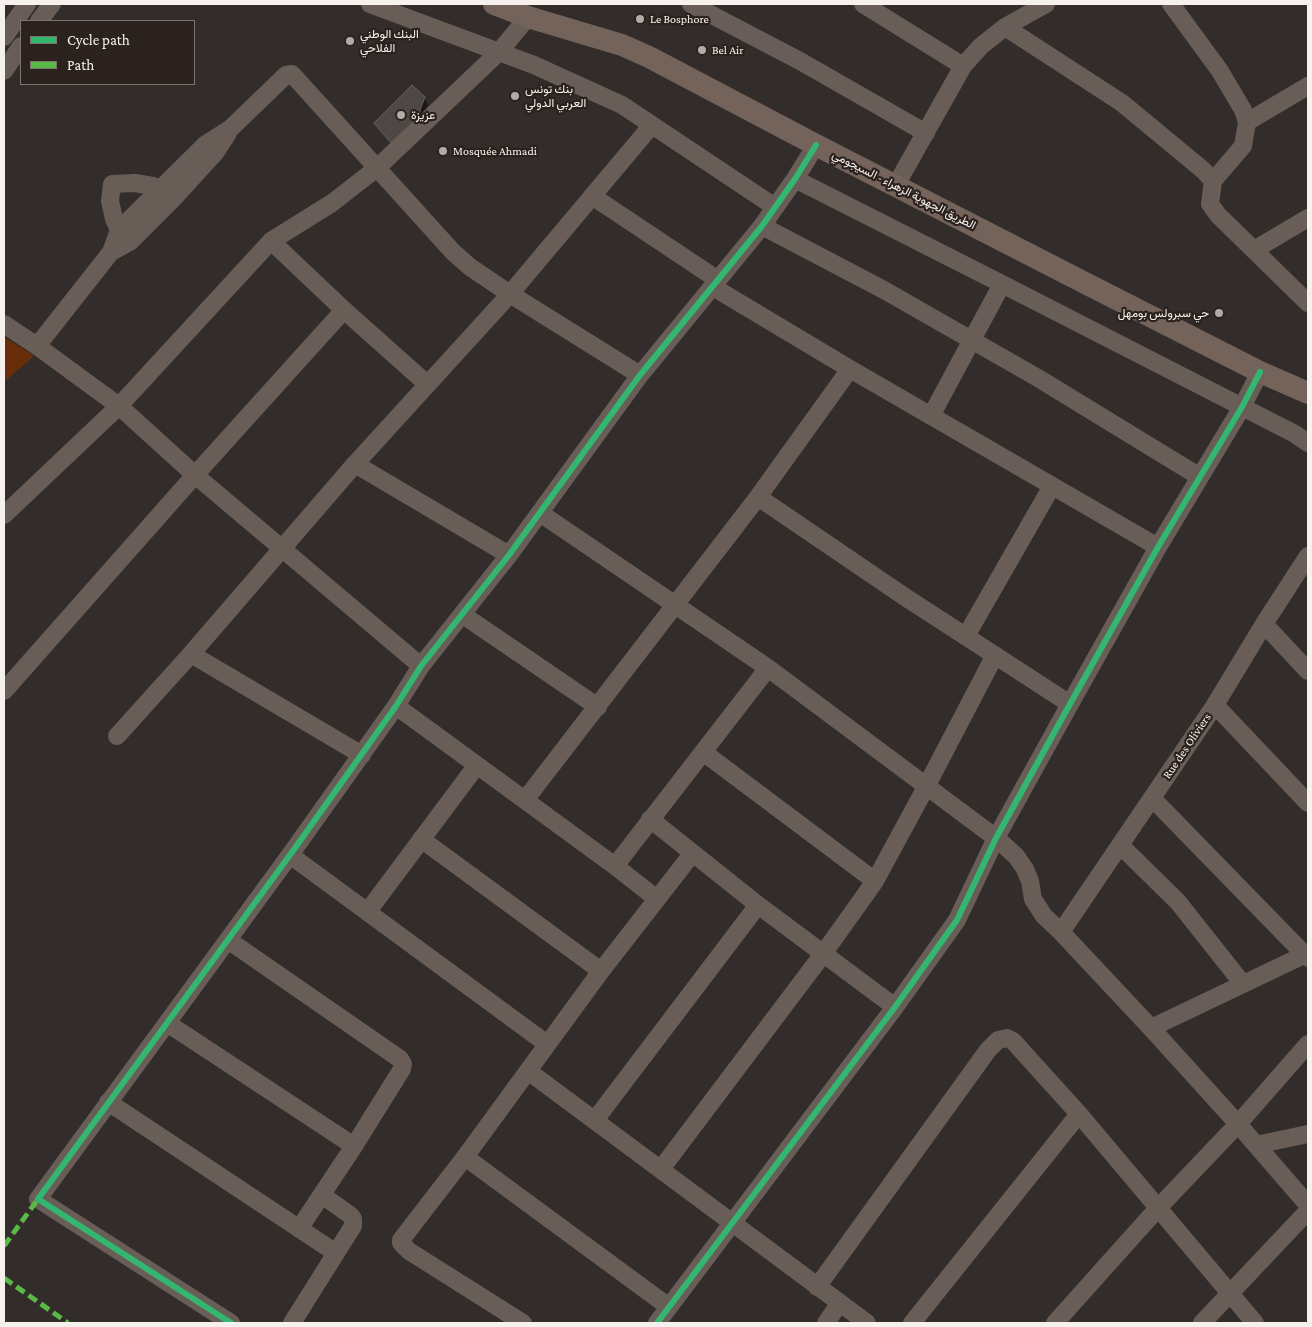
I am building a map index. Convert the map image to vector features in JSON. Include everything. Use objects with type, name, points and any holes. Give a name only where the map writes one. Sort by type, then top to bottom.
[{"type":"main road","name":"الطريق الجهوية الزهراء - السيجومي","points":[[494,4],[612,42],[649,57],[816,146],[896,185],[1260,372],[1308,393]]},
{"type":"street","points":[[4,37],[28,4]]},
{"type":"street","points":[[40,20],[52,4]]},
{"type":"street","points":[[370,4],[499,52],[596,92],[622,105],[776,207]]},
{"type":"street","points":[[691,4],[800,61],[926,133]]},
{"type":"street","points":[[863,4],[963,66]]},
{"type":"street","points":[[896,185],[963,66],[981,46],[1005,27],[1046,4]]},
{"type":"street","points":[[1171,4],[1220,71],[1247,122],[1243,146],[1213,181],[1210,204],[1308,303]]},
{"type":"street","points":[[4,515],[119,406],[271,242],[332,203],[377,168],[499,52],[528,16]]},
{"type":"street","points":[[1005,27],[1122,103],[1203,170],[1213,181]]},
{"type":"street","points":[[4,71],[20,47]]},
{"type":"street","points":[[111,252],[131,242],[165,195],[206,144],[231,128],[286,75],[292,74],[453,252],[510,294],[640,375]]},
{"type":"street","points":[[1247,122],[1308,86]]},
{"type":"street","points":[[117,736],[191,654],[355,464],[510,294],[652,125]]},
{"type":"street","points":[[231,1323],[38,1199],[362,755],[421,666],[509,555],[640,375],[762,226],[795,180],[816,146]]},
{"type":"street","points":[[795,180],[1002,284],[1308,442]]},
{"type":"street","points":[[119,230],[114,219],[110,200],[112,184],[135,183],[153,186],[165,195]]},
{"type":"street","points":[[37,346],[111,252],[119,230],[165,195]]},
{"type":"street","points":[[592,196],[715,283],[850,369],[1158,547]]},
{"type":"street","points":[[1254,250],[1308,218]]},
{"type":"street","points":[[762,226],[884,290],[971,342],[1038,378],[1200,477]]},
{"type":"street","points":[[271,242],[428,384]]},
{"type":"street","points":[[931,416],[1002,284]]},
{"type":"street","points":[[4,690],[194,475],[344,310]]},
{"type":"street","points":[[4,324],[119,406],[194,475],[421,666]]},
{"type":"street","points":[[525,800],[758,497],[850,369]]},
{"type":"street","points":[[657,1323],[895,1007],[957,920],[996,838],[1070,704],[1158,547],[1242,407],[1260,372]]},
{"type":"street","points":[[355,464],[509,555]]},
{"type":"street","points":[[966,636],[1052,486]]},
{"type":"street","points":[[758,497],[1070,704]]},
{"type":"street","points":[[540,513],[768,668],[996,838],[1016,856],[1025,869],[1037,907],[1151,1028],[1308,1204]]},
{"type":"street","name":"Rue des Oliviers","points":[[1061,932],[1215,704],[1308,556]]},
{"type":"street","points":[[463,615],[598,707]]},
{"type":"street","points":[[1264,624],[1308,671]]},
{"type":"street","points":[[191,654],[362,755]]},
{"type":"street","points":[[661,1169],[823,954],[874,881],[995,655]]},
{"type":"street","points":[[615,866],[768,668]]},
{"type":"street","points":[[1215,704],[1308,803]]},
{"type":"street","points":[[396,706],[615,866],[657,899]]},
{"type":"street","points":[[703,752],[874,881]]},
{"type":"street","points":[[368,912],[477,765]]},
{"type":"street","points":[[1151,1028],[1306,956],[1152,798]]},
{"type":"street","points":[[650,820],[758,905],[895,1007]]},
{"type":"street","points":[[421,839],[601,972]]},
{"type":"street","points":[[1120,845],[1178,902],[1244,984]]},
{"type":"street","points":[[523,1323],[409,1251],[400,1241],[408,1228],[465,1157],[601,972],[692,854]]},
{"type":"street","points":[[290,855],[547,1044]]},
{"type":"street","points":[[595,1120],[758,905]]},
{"type":"street","points":[[228,940],[401,1060],[402,1069],[354,1146],[299,1228]]},
{"type":"street","points":[[167,1023],[354,1146]]},
{"type":"street","points":[[817,1287],[988,1050],[998,1040],[1007,1038],[1013,1041],[1079,1114],[1255,1323]]},
{"type":"street","points":[[1055,1323],[1158,1208],[1238,1124],[1308,1044]]},
{"type":"street","points":[[528,1071],[867,1323]]},
{"type":"street","points":[[108,1102],[336,1253]]},
{"type":"street","points":[[912,1323],[1079,1114]]},
{"type":"street","points":[[1256,1146],[1308,1134]]},
{"type":"street","points":[[465,1157],[669,1307]]},
{"type":"street","points":[[292,1323],[353,1226],[353,1219],[350,1215],[322,1195]]},
{"type":"street","points":[[1202,1323],[1308,1211]]},
{"type":"street","points":[[826,1323],[839,1304]]},
{"type":"shaded area","points":[[4,337],[34,356],[4,382]]},
{"type":"building","name":"عزيزة","points":[[412,85],[425,97],[420,110],[422,121],[402,141],[390,142],[374,123]]},
{"type":"marked path","points":[[4,1246],[38,1199]]},
{"type":"marked path","points":[[4,1278],[68,1323]]},
{"type":"cycle path","points":[[231,1323],[38,1199],[290,855],[396,706],[421,666],[509,555],[640,375],[762,226],[816,145]]},
{"type":"cycle path","points":[[657,1323],[895,1007],[957,920],[996,838],[1070,704],[1158,547],[1242,407],[1260,372]]},
{"type":"place","name":"Le Bosphore","points":[[640,19]]},
{"type":"place","name":"البنك الوطني الفلاحي","points":[[350,41]]},
{"type":"place","name":"Bel Air","points":[[702,50]]},
{"type":"place","name":"بنك تونس العربي الدولي","points":[[515,96]]},
{"type":"place","name":"عزيزة","points":[[401,115]]},
{"type":"place","name":"Mosquée Ahmadi","points":[[443,151]]},
{"type":"place","name":"حي سبرولس بومهل","points":[[1219,313]]}]
